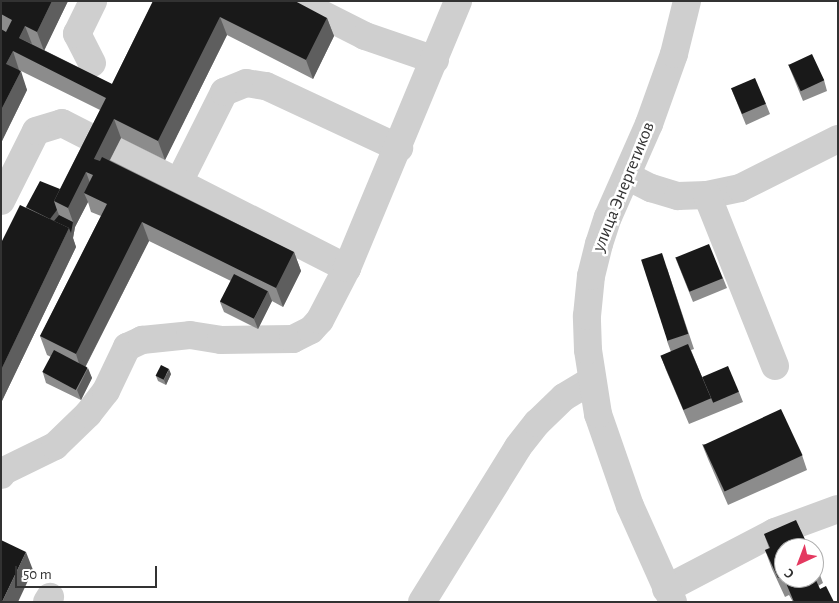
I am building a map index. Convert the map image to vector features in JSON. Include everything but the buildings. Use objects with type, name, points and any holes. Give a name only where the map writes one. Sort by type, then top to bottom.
[{"type":"street","points":[[92,63],[77,34],[93,1]]},
{"type":"street","points":[[296,1],[365,36],[435,60]]},
{"type":"street","points":[[1,474],[55,446],[106,391],[127,347],[142,340],[190,335],[221,340],[293,339],[311,330],[320,320],[347,268],[399,148],[458,1]]},
{"type":"street","name":"улица Энергетиков","points":[[669,596],[630,506],[598,414],[591,381],[587,316],[592,276],[608,217],[662,89],[674,54],[687,1]]},
{"type":"street","points":[[179,182],[224,92],[246,83],[266,86],[399,148]]},
{"type":"street","points":[[1,201],[36,131],[62,122],[347,268]]},
{"type":"street","points":[[626,176],[652,188],[678,196],[707,195],[740,188],[838,139]]},
{"type":"street","points":[[707,195],[775,366]]},
{"type":"street","points":[[422,602],[518,447],[537,423],[564,397],[591,381]]},
{"type":"street","points":[[669,596],[775,532],[838,509]]}]
